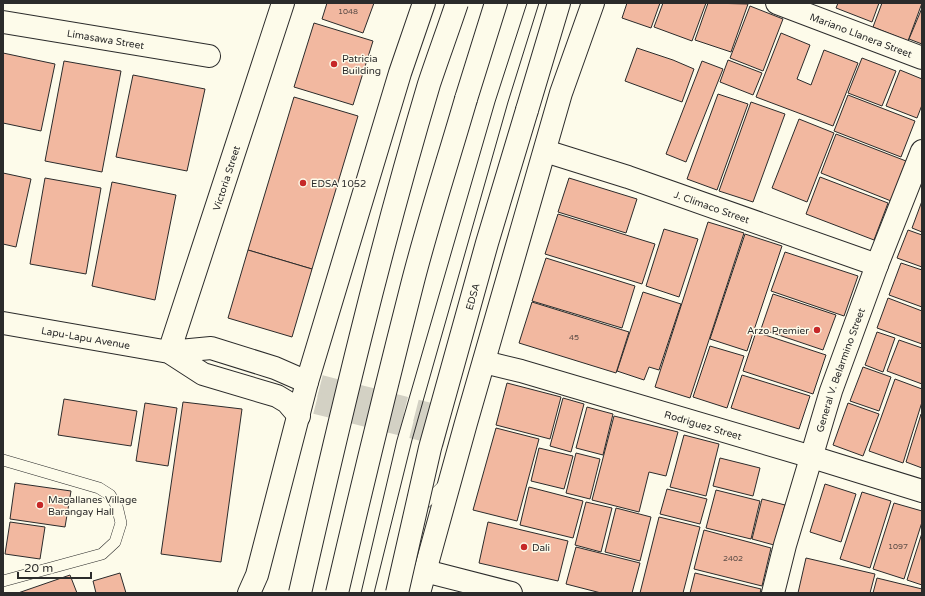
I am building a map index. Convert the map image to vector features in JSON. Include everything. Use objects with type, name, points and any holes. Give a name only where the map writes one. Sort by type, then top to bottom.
[{"type":"main road","name":"Victoria Street","points":[[169,352],[283,3]]},
{"type":"main road","points":[[249,593],[257,575],[309,397],[398,80],[424,3]]},
{"type":"main road","points":[[300,593],[370,299],[430,83],[457,3]]},
{"type":"main road","points":[[336,593],[412,284],[496,3]]},
{"type":"main road","name":"EDSA","points":[[397,593],[430,448],[487,243],[559,3]]},
{"type":"main road","points":[[419,593],[451,479],[456,429],[484,362],[561,93],[593,3]]},
{"type":"main road","name":"Mariano Llanera Street","points":[[777,3],[922,58]]},
{"type":"main road","name":"Limasawa Street","points":[[3,22],[209,56]]},
{"type":"main road","name":"J. Climaco Street","points":[[545,151],[650,185],[877,265]]},
{"type":"main road","name":"General V. Belarmino Street","points":[[773,593],[785,545],[831,391],[877,265],[922,151]]},
{"type":"main road","name":"Lapu-Lapu Avenue","points":[[3,325],[169,352],[211,348],[275,368],[309,397]]},
{"type":"main road","name":"Lapu-Lapu Avenue","points":[[169,352],[204,374],[276,396],[287,402],[309,397]]},
{"type":"main road","name":"Rodriguez Street","points":[[484,362],[521,371],[812,457],[922,492]]},
{"type":"main road","points":[[425,571],[511,593]]},
{"type":"lane","points":[[3,460],[99,488],[110,495],[117,506],[121,523],[116,542],[102,554],[3,581]]},
{"type":"lane","points":[[392,593],[413,515],[451,479]]},
{"type":"building","points":[[327,3],[374,3],[363,33],[322,19]]},
{"type":"building","points":[[627,3],[660,3],[651,28],[622,18]]},
{"type":"building","points":[[663,3],[706,3],[692,41],[654,27]]},
{"type":"building","points":[[708,3],[748,4],[731,52],[695,40]]},
{"type":"building","points":[[838,3],[879,3],[872,22],[836,8]]},
{"type":"building","points":[[882,3],[922,3],[908,41],[873,27]]},
{"type":"building","points":[[750,6],[783,19],[763,71],[730,58]]},
{"type":"building","points":[[922,8],[922,44],[909,39]]},
{"type":"building","name":"Patricia Building","points":[[314,23],[373,41],[353,105],[294,87]]},
{"type":"building","points":[[781,33],[810,45],[797,79],[811,85],[824,50],[858,63],[833,126],[756,97]]},
{"type":"building","points":[[637,48],[694,69],[682,102],[625,81]]},
{"type":"building","points":[[3,53],[55,64],[41,131],[3,123]]},
{"type":"building","points":[[862,58],[896,71],[882,106],[848,93]]},
{"type":"building","points":[[728,60],[762,73],[753,95],[720,82]]},
{"type":"building","points":[[64,61],[121,71],[102,172],[45,161]]},
{"type":"building","points":[[702,61],[723,69],[686,162],[666,154]]},
{"type":"building","points":[[900,70],[922,79],[922,105],[917,118],[886,106]]},
{"type":"building","points":[[133,75],[205,89],[187,171],[116,157]]},
{"type":"building","points":[[718,94],[748,104],[717,190],[687,179]]},
{"type":"building","points":[[848,95],[915,121],[901,157],[834,131]]},
{"type":"building","name":"EDSA 1052","points":[[294,97],[358,116],[312,269],[248,250]]},
{"type":"building","points":[[751,102],[785,114],[753,202],[719,191]]},
{"type":"building","points":[[799,119],[834,133],[807,202],[772,188]]},
{"type":"building","points":[[836,134],[906,161],[891,201],[821,173]]},
{"type":"building","points":[[3,173],[31,179],[16,247],[3,244]]},
{"type":"building","points":[[820,177],[888,203],[874,240],[806,214]]},
{"type":"building","points":[[45,178],[101,188],[86,274],[30,264]]},
{"type":"building","points":[[569,178],[637,199],[626,233],[558,212]]},
{"type":"building","points":[[112,182],[176,195],[155,300],[92,286]]},
{"type":"building","points":[[922,201],[922,232],[912,228]]},
{"type":"building","points":[[558,214],[655,244],[642,284],[545,254]]},
{"type":"building","points":[[708,222],[744,233],[690,398],[655,387]]},
{"type":"building","points":[[664,229],[698,239],[679,297],[646,286]]},
{"type":"building","points":[[908,230],[922,235],[922,267],[897,258]]},
{"type":"building","points":[[745,234],[782,246],[747,351],[710,339]]},
{"type":"building","points":[[248,250],[312,269],[292,337],[228,318]]},
{"type":"building","points":[[785,252],[858,276],[844,316],[771,291]]},
{"type":"building","points":[[546,258],[635,286],[622,328],[532,301]]},
{"type":"building","points":[[901,263],[922,270],[922,307],[889,295]]},
{"type":"building","points":[[643,292],[681,304],[659,370],[649,367],[644,380],[617,371]]},
{"type":"building","points":[[773,294],[836,315],[823,350],[761,329]]},
{"type":"building","points":[[888,298],[922,311],[922,344],[877,328]]},
{"type":"building","points":[[532,302],[629,332],[616,373],[519,343]]},
{"type":"building","points":[[756,332],[826,355],[813,394],[743,371]]},
{"type":"building","points":[[877,332],[895,338],[883,372],[865,365]]},
{"type":"building","points":[[899,340],[922,348],[922,384],[887,371]]},
{"type":"building","points":[[710,346],[744,356],[727,408],[693,397]]},
{"type":"building","points":[[863,367],[891,377],[879,411],[850,401]]},
{"type":"building","points":[[742,375],[810,396],[799,429],[731,408]]},
{"type":"building","points":[[895,379],[922,389],[922,402],[903,463],[869,451]]},
{"type":"building","points":[[507,383],[561,397],[550,439],[496,425]]},
{"type":"building","points":[[563,398],[584,404],[571,452],[550,446]]},
{"type":"building","points":[[64,399],[137,411],[131,446],[58,435]]},
{"type":"building","points":[[183,402],[242,409],[221,562],[161,554]]},
{"type":"building","points":[[145,403],[177,408],[168,466],[136,461]]},
{"type":"building","points":[[848,403],[879,414],[863,456],[833,445]]},
{"type":"building","points":[[587,407],[613,414],[603,455],[576,448]]},
{"type":"building","points":[[922,414],[922,468],[906,462]]},
{"type":"building","points":[[614,416],[678,432],[666,476],[649,472],[639,512],[592,500]]},
{"type":"building","points":[[496,428],[539,439],[517,521],[473,510]]},
{"type":"building","points":[[684,435],[719,444],[706,496],[670,487]]},
{"type":"building","points":[[539,448],[573,456],[564,489],[531,481]]},
{"type":"building","points":[[576,453],[600,459],[590,499],[566,493]]},
{"type":"building","points":[[720,458],[760,468],[753,496],[713,486]]},
{"type":"building","name":"Magallanes Village Barangay Hall","points":[[15,483],[71,491],[65,527],[10,519]]},
{"type":"building","points":[[825,484],[856,494],[841,542],[810,532]]},
{"type":"building","points":[[529,487],[583,501],[573,538],[520,525]]},
{"type":"building","points":[[667,489],[707,499],[700,524],[660,514]]},
{"type":"building","points":[[716,490],[760,501],[751,539],[706,528]]},
{"type":"building","points":[[862,492],[891,501],[870,568],[840,559]]},
{"type":"building","points":[[762,499],[785,505],[774,545],[752,539]]},
{"type":"building","points":[[586,502],[612,508],[601,552],[575,545]]},
{"type":"building","points":[[894,503],[922,511],[922,522],[904,579],[873,569]]},
{"type":"building","points":[[616,508],[651,517],[640,561],[605,552]]},
{"type":"building","points":[[659,517],[700,527],[683,593],[640,593]]},
{"type":"building","points":[[10,522],[45,527],[40,559],[5,554]]},
{"type":"building","name":"Dali","points":[[488,522],[568,541],[558,581],[479,563]]},
{"type":"building","points":[[704,530],[771,548],[762,586],[694,569]]},
{"type":"building","points":[[922,533],[922,585],[907,580]]},
{"type":"building","points":[[576,547],[640,563],[632,593],[601,593],[566,584]]},
{"type":"building","points":[[806,558],[875,574],[870,593],[798,593]]},
{"type":"building","points":[[120,573],[126,593],[96,593],[93,581]]},
{"type":"building","points":[[695,573],[761,589],[760,593],[690,593]]},
{"type":"building","points":[[70,575],[77,593],[18,593]]},
{"type":"building","points":[[877,578],[922,589],[922,593],[873,593]]},
{"type":"tunnel","points":[[320,386],[450,419]]},
{"type":"tunnel","points":[[316,403],[446,436]]},
{"type":"tram line","points":[[361,593],[397,440],[495,102],[527,3]]},
{"type":"tram line","points":[[374,593],[412,440],[508,102],[539,3]]},
{"type":"place","name":"Patricia Building","points":[[334,64]]},
{"type":"place","name":"EDSA 1052","points":[[303,183]]},
{"type":"place","name":"Arzo Premier","points":[[817,330]]},
{"type":"place","name":"Magallanes Village Barangay Hall","points":[[40,505]]},
{"type":"place","name":"Dali","points":[[524,547]]}]
